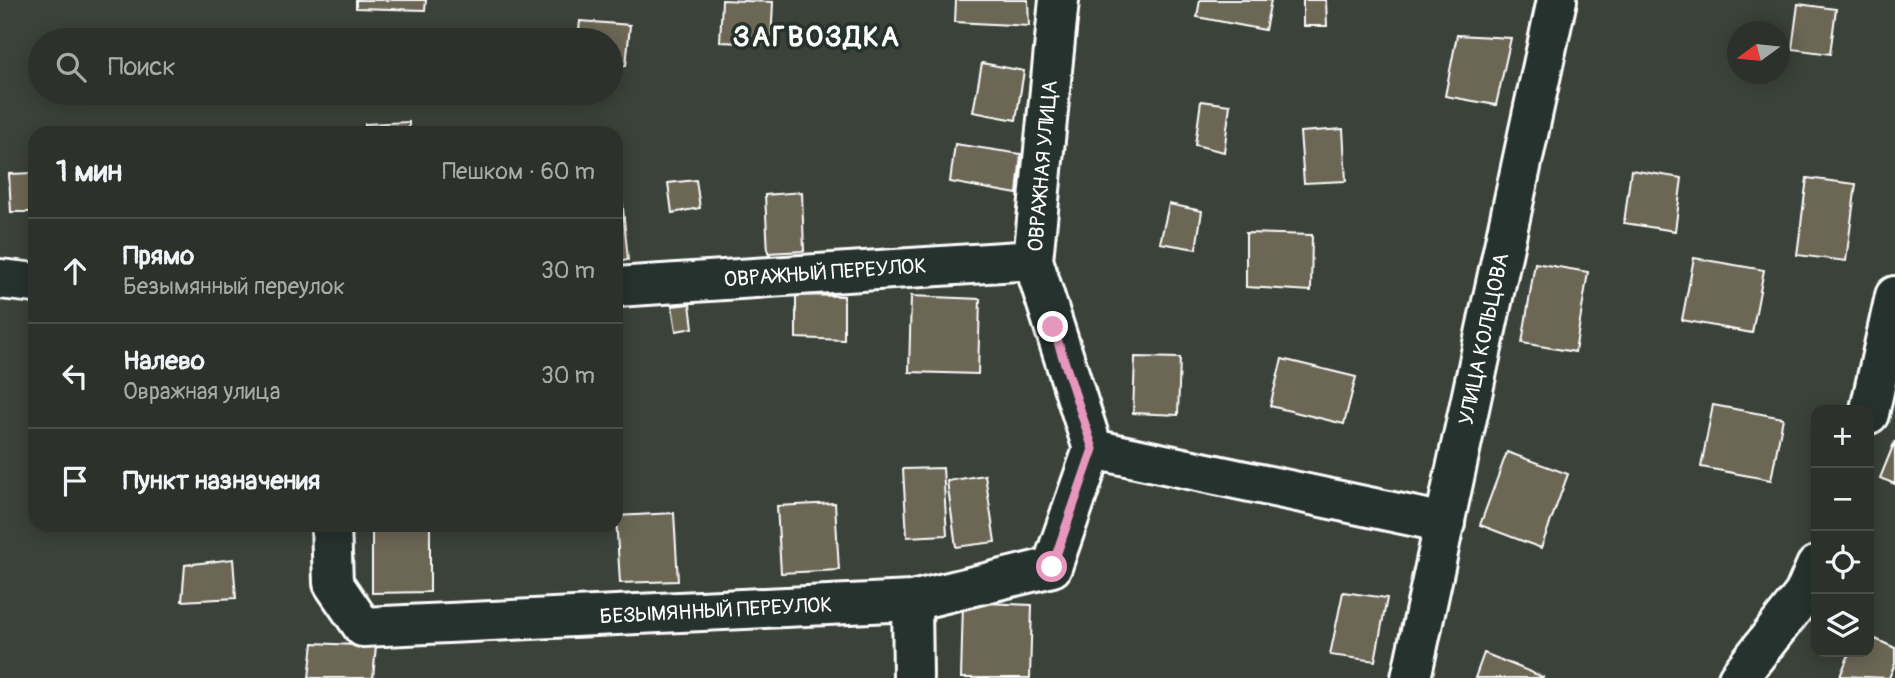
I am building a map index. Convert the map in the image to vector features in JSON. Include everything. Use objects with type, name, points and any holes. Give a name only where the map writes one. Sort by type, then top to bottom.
[{"type":"street","name":"ОВРАЖНАЯ УЛИЦА","points":[[1059,0],[1033,260],[1093,449]]},
{"type":"street","name":"УЛИЦА КОЛЬЦОВА","points":[[1411,678],[1557,0]]},
{"type":"street","name":"ОВРАЖНЫЙ ПЕРЕУЛОК","points":[[623,287],[1033,260]]},
{"type":"street","points":[[0,279],[28,282]]},
{"type":"street","points":[[1871,405],[1895,296]]},
{"type":"street","points":[[1093,449],[1444,523]]},
{"type":"street","name":"БЕЗЫМЯННЫЙ ПЕРЕУЛОК","points":[[331,532],[333,583],[363,627],[912,601],[1052,567],[1093,449]]},
{"type":"street","points":[[1738,678],[1804,594],[1811,578]]},
{"type":"street","points":[[912,601],[913,678]]},
{"type":"building","points":[[356,0],[426,0],[425,10],[356,8]]},
{"type":"building","points":[[722,0],[773,2],[771,44],[720,42]]},
{"type":"building","points":[[956,0],[1028,0],[1029,26],[955,22]]},
{"type":"building","points":[[1200,0],[1271,0],[1265,30],[1197,17]]},
{"type":"building","points":[[1303,0],[1326,0],[1327,26],[1303,26]]},
{"type":"building","points":[[1798,4],[1836,9],[1830,54],[1792,49]]},
{"type":"building","points":[[580,21],[630,25],[626,66],[623,66],[623,28],[579,28]]},
{"type":"building","points":[[1457,35],[1511,38],[1496,105],[1445,96]]},
{"type":"building","points":[[982,63],[1024,71],[1016,120],[973,112]]},
{"type":"building","points":[[1201,101],[1230,105],[1224,152],[1195,145]]},
{"type":"building","points":[[409,122],[409,126],[365,126]]},
{"type":"building","points":[[1343,129],[1346,181],[1304,183],[1300,132]]},
{"type":"building","points":[[955,144],[1021,154],[1017,194],[950,182]]},
{"type":"building","points":[[1631,170],[1682,178],[1675,231],[1624,223]]},
{"type":"building","points":[[28,173],[28,212],[11,212],[9,174]]},
{"type":"building","points":[[1807,178],[1856,184],[1846,261],[1797,255]]},
{"type":"building","points":[[696,180],[700,208],[672,213],[668,183]]},
{"type":"building","points":[[802,192],[804,251],[768,253],[765,195]]},
{"type":"building","points":[[1169,204],[1202,211],[1196,249],[1160,243]]},
{"type":"building","points":[[623,208],[628,260],[623,261]]},
{"type":"building","points":[[1246,233],[1312,235],[1311,291],[1246,287]]},
{"type":"building","points":[[1694,258],[1764,270],[1752,333],[1682,320]]},
{"type":"building","points":[[1535,263],[1588,272],[1575,352],[1522,343]]},
{"type":"building","points":[[796,295],[844,296],[844,340],[796,338]]},
{"type":"building","points":[[911,296],[980,299],[978,374],[909,372]]},
{"type":"building","points":[[690,304],[693,328],[676,331],[672,306]]},
{"type":"building","points":[[1135,357],[1180,358],[1178,415],[1133,413]]},
{"type":"building","points":[[1282,359],[1356,377],[1344,424],[1270,406]]},
{"type":"building","points":[[1713,405],[1783,418],[1771,480],[1701,467]]},
{"type":"building","points":[[1895,441],[1895,484],[1880,478]]},
{"type":"building","points":[[1507,452],[1568,474],[1541,548],[1480,525]]},
{"type":"building","points":[[943,468],[947,535],[907,537],[903,469]]},
{"type":"building","points":[[985,475],[995,542],[956,547],[947,481]]},
{"type":"building","points":[[835,503],[839,570],[781,573],[777,506]]},
{"type":"building","points":[[674,513],[678,581],[620,583],[617,532],[623,532],[623,516]]},
{"type":"building","points":[[372,532],[430,532],[430,592],[372,593]]},
{"type":"building","points":[[233,559],[236,598],[182,601],[185,565]]},
{"type":"building","points":[[1343,592],[1387,598],[1375,661],[1330,655]]},
{"type":"building","points":[[963,602],[1032,605],[1030,678],[961,678]]},
{"type":"building","points":[[1874,638],[1895,648],[1895,664],[1889,678],[1840,676],[1848,657],[1874,657]]},
{"type":"building","points":[[313,643],[376,646],[373,678],[309,678]]},
{"type":"building","points":[[1484,653],[1543,677],[1475,678]]},
{"type":"district","name":"ЗАГВОЗДКА","points":[[817,37]]},
{"type":"route","points":[[1052,567],[1093,449],[1053,327]]}]
